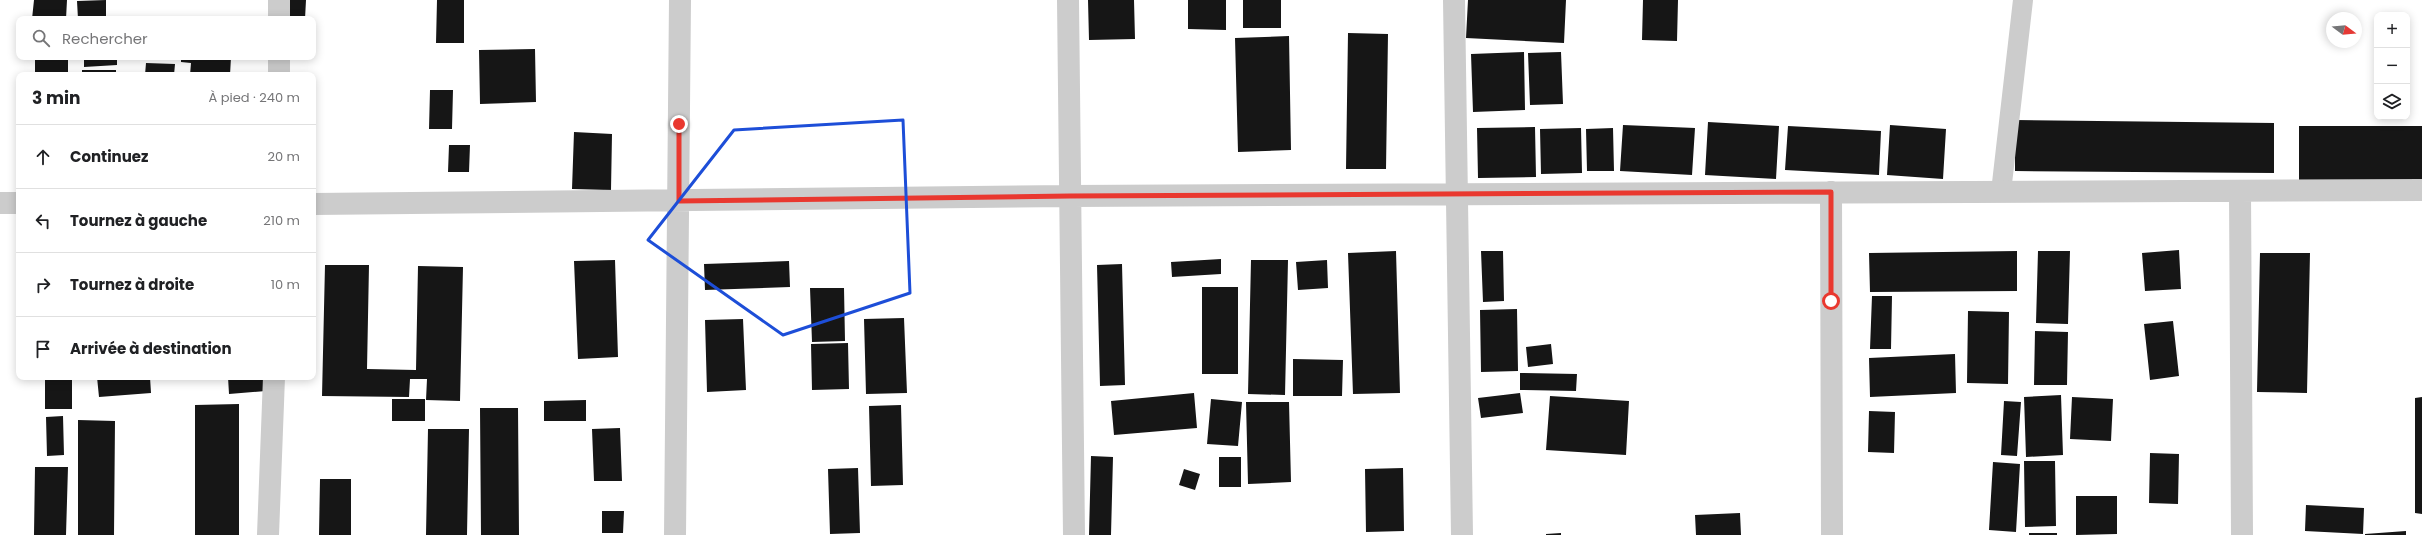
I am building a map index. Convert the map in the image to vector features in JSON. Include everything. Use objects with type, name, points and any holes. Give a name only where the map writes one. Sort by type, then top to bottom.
[{"type":"street","points":[[279,0],[279,16]]},
{"type":"street","points":[[675,535],[680,0]]},
{"type":"street","points":[[1068,0],[1074,535]]},
{"type":"street","points":[[1454,0],[1462,535]]},
{"type":"street","points":[[279,60],[279,72]]},
{"type":"street","points":[[316,204],[1070,196],[2422,190]]},
{"type":"street","points":[[2240,191],[2242,535]]},
{"type":"street","points":[[1831,192],[1832,535]]},
{"type":"street","points":[[0,203],[16,203]]},
{"type":"street","points":[[268,535],[274,380]]},
{"type":"lane","points":[[2001,192],[2023,0]]},
{"type":"highlighted area","points":[[903,120],[910,293],[783,335],[648,240],[734,130]]},
{"type":"building","points":[[34,0],[67,0],[66,16],[32,16]]},
{"type":"building","points":[[106,0],[106,16],[78,16],[77,1]]},
{"type":"building","points":[[281,0],[306,0],[305,16],[281,16]]},
{"type":"building","points":[[437,0],[464,0],[464,43],[436,43]]},
{"type":"building","points":[[1088,0],[1134,0],[1135,39],[1089,40]]},
{"type":"building","points":[[1188,0],[1226,0],[1226,30],[1188,29]]},
{"type":"building","points":[[1243,0],[1281,0],[1281,28],[1243,28]]},
{"type":"building","points":[[1468,0],[1566,0],[1564,43],[1466,38]]},
{"type":"building","points":[[1643,0],[1678,0],[1677,41],[1642,40]]},
{"type":"building","points":[[1348,33],[1388,34],[1386,169],[1346,169]]},
{"type":"building","points":[[1289,36],[1291,150],[1238,152],[1235,38]]},
{"type":"building","points":[[535,49],[536,102],[480,104],[479,50]]},
{"type":"building","points":[[1524,52],[1525,110],[1473,112],[1471,54]]},
{"type":"building","points":[[1561,52],[1563,104],[1530,105],[1528,53]]},
{"type":"building","points":[[35,60],[68,60],[68,72],[35,72]]},
{"type":"building","points":[[84,60],[117,60],[117,65],[84,67]]},
{"type":"building","points":[[181,60],[231,60],[230,72],[190,72],[191,63],[181,62]]},
{"type":"building","points":[[146,63],[175,64],[174,72],[145,72]]},
{"type":"building","points":[[82,70],[116,70],[116,72],[82,72]]},
{"type":"building","points":[[430,90],[453,90],[452,129],[429,129]]},
{"type":"building","points":[[2015,120],[2274,123],[2274,173],[2015,171]]},
{"type":"building","points":[[1708,122],[1779,126],[1776,179],[1705,175]]},
{"type":"building","points":[[1623,125],[1695,128],[1692,175],[1620,171]]},
{"type":"building","points":[[1890,125],[1946,129],[1943,179],[1887,175]]},
{"type":"building","points":[[1788,126],[1881,131],[1879,175],[1785,170]]},
{"type":"building","points":[[2299,126],[2422,126],[2422,181],[2299,181]]},
{"type":"building","points":[[1535,127],[1536,177],[1478,178],[1477,128]]},
{"type":"building","points":[[1581,128],[1582,173],[1541,174],[1540,129]]},
{"type":"building","points":[[1613,128],[1614,171],[1587,171],[1586,129]]},
{"type":"building","points":[[574,132],[612,134],[611,190],[572,189]]},
{"type":"building","points":[[449,145],[470,145],[469,172],[448,172]]},
{"type":"building","points":[[2179,250],[2181,289],[2145,291],[2142,253]]},
{"type":"building","points":[[1396,251],[1400,393],[1353,394],[1348,253]]},
{"type":"building","points":[[1481,251],[1503,251],[1504,301],[1483,302]]},
{"type":"building","points":[[2017,251],[2017,291],[1870,292],[1869,253]]},
{"type":"building","points":[[2038,251],[2070,251],[2068,324],[2036,323]]},
{"type":"building","points":[[2260,253],[2310,253],[2307,393],[2257,392]]},
{"type":"building","points":[[1221,259],[1221,274],[1172,277],[1171,262]]},
{"type":"building","points":[[615,260],[618,357],[578,359],[574,261]]},
{"type":"building","points":[[1251,260],[1288,260],[1285,395],[1248,394]]},
{"type":"building","points":[[1327,260],[1328,288],[1298,290],[1296,262]]},
{"type":"building","points":[[789,261],[790,287],[705,290],[704,264]]},
{"type":"building","points":[[1122,264],[1125,385],[1100,386],[1097,265]]},
{"type":"building","points":[[325,265],[369,265],[367,369],[416,370],[418,266],[463,267],[460,401],[426,400],[427,379],[410,379],[409,397],[322,396]]},
{"type":"building","points":[[1202,287],[1238,287],[1238,374],[1202,374]]},
{"type":"building","points":[[810,288],[844,288],[845,341],[812,342]]},
{"type":"building","points":[[1872,296],[1892,296],[1891,349],[1870,349]]},
{"type":"building","points":[[1517,309],[1518,371],[1481,372],[1480,310]]},
{"type":"building","points":[[1968,311],[2009,312],[2008,384],[1967,383]]},
{"type":"building","points":[[904,318],[907,393],[866,394],[864,319]]},
{"type":"building","points":[[743,319],[746,390],[707,392],[705,320]]},
{"type":"building","points":[[2173,321],[2179,376],[2150,380],[2144,324]]},
{"type":"building","points":[[2035,331],[2068,332],[2067,385],[2034,385]]},
{"type":"building","points":[[848,343],[849,389],[812,390],[811,344]]},
{"type":"building","points":[[1551,344],[1553,364],[1528,367],[1526,347]]},
{"type":"building","points":[[1955,354],[1956,393],[1870,397],[1869,358]]},
{"type":"building","points":[[1293,359],[1343,360],[1342,396],[1293,396]]},
{"type":"building","points":[[1520,373],[1577,374],[1576,391],[1520,390]]},
{"type":"building","points":[[45,380],[72,380],[72,409],[45,409]]},
{"type":"building","points":[[97,380],[150,380],[151,393],[99,397]]},
{"type":"building","points":[[228,380],[265,380],[266,391],[229,394]]},
{"type":"building","points":[[1194,393],[1197,428],[1114,435],[1111,401]]},
{"type":"building","points":[[1520,393],[1523,413],[1481,418],[1478,398]]},
{"type":"building","points":[[2061,395],[2063,455],[2026,457],[2024,397]]},
{"type":"building","points":[[1550,396],[1629,401],[1626,455],[1546,450]]},
{"type":"building","points":[[2072,397],[2113,399],[2111,441],[2070,439]]},
{"type":"building","points":[[2422,397],[2422,514],[2415,513],[2415,398]]},
{"type":"building","points":[[392,399],[425,399],[425,421],[392,421]]},
{"type":"building","points":[[1211,399],[1242,402],[1238,446],[1207,444]]},
{"type":"building","points":[[586,400],[586,421],[544,421],[544,401]]},
{"type":"building","points":[[2004,401],[2021,402],[2017,456],[2001,455]]},
{"type":"building","points":[[1246,402],[1289,402],[1291,482],[1248,484]]},
{"type":"building","points":[[239,404],[239,535],[195,535],[195,405]]},
{"type":"building","points":[[901,405],[903,485],[871,486],[869,406]]},
{"type":"building","points":[[480,408],[518,408],[519,535],[481,535]]},
{"type":"building","points":[[1869,411],[1895,412],[1894,453],[1868,452]]},
{"type":"building","points":[[63,416],[64,455],[47,456],[46,417]]},
{"type":"building","points":[[78,420],[115,421],[114,535],[78,535]]},
{"type":"building","points":[[620,428],[622,481],[594,481],[592,429]]},
{"type":"building","points":[[428,429],[469,429],[467,535],[426,535]]},
{"type":"building","points":[[2150,453],[2179,454],[2178,504],[2149,503]]},
{"type":"building","points":[[1091,456],[1113,457],[1111,535],[1089,535]]},
{"type":"building","points":[[1219,457],[1241,457],[1241,487],[1219,487]]},
{"type":"building","points":[[2024,461],[2055,461],[2056,526],[2025,527]]},
{"type":"building","points":[[1993,462],[2020,464],[2016,532],[1989,530]]},
{"type":"building","points":[[35,467],[68,467],[66,535],[34,535]]},
{"type":"building","points":[[858,468],[860,533],[830,534],[828,469]]},
{"type":"building","points":[[1403,468],[1404,531],[1366,532],[1365,469]]},
{"type":"building","points":[[1184,469],[1200,474],[1195,490],[1179,485]]},
{"type":"building","points":[[320,479],[351,479],[351,535],[319,535]]},
{"type":"building","points":[[2076,496],[2117,496],[2117,534],[2076,535]]},
{"type":"building","points":[[2306,505],[2364,508],[2363,534],[2305,531]]},
{"type":"building","points":[[602,511],[624,511],[623,533],[602,533]]},
{"type":"building","points":[[1740,513],[1741,535],[1696,535],[1695,515]]},
{"type":"building","points":[[2406,531],[2406,535],[2365,535],[2365,534]]},
{"type":"building","points":[[1561,533],[1561,535],[1546,535],[1546,534]]},
{"type":"building","points":[[2029,533],[2057,533],[2057,535],[2029,535]]},
{"type":"route","points":[[679,124],[679,201],[1070,196],[1831,192],[1831,301]]}]
